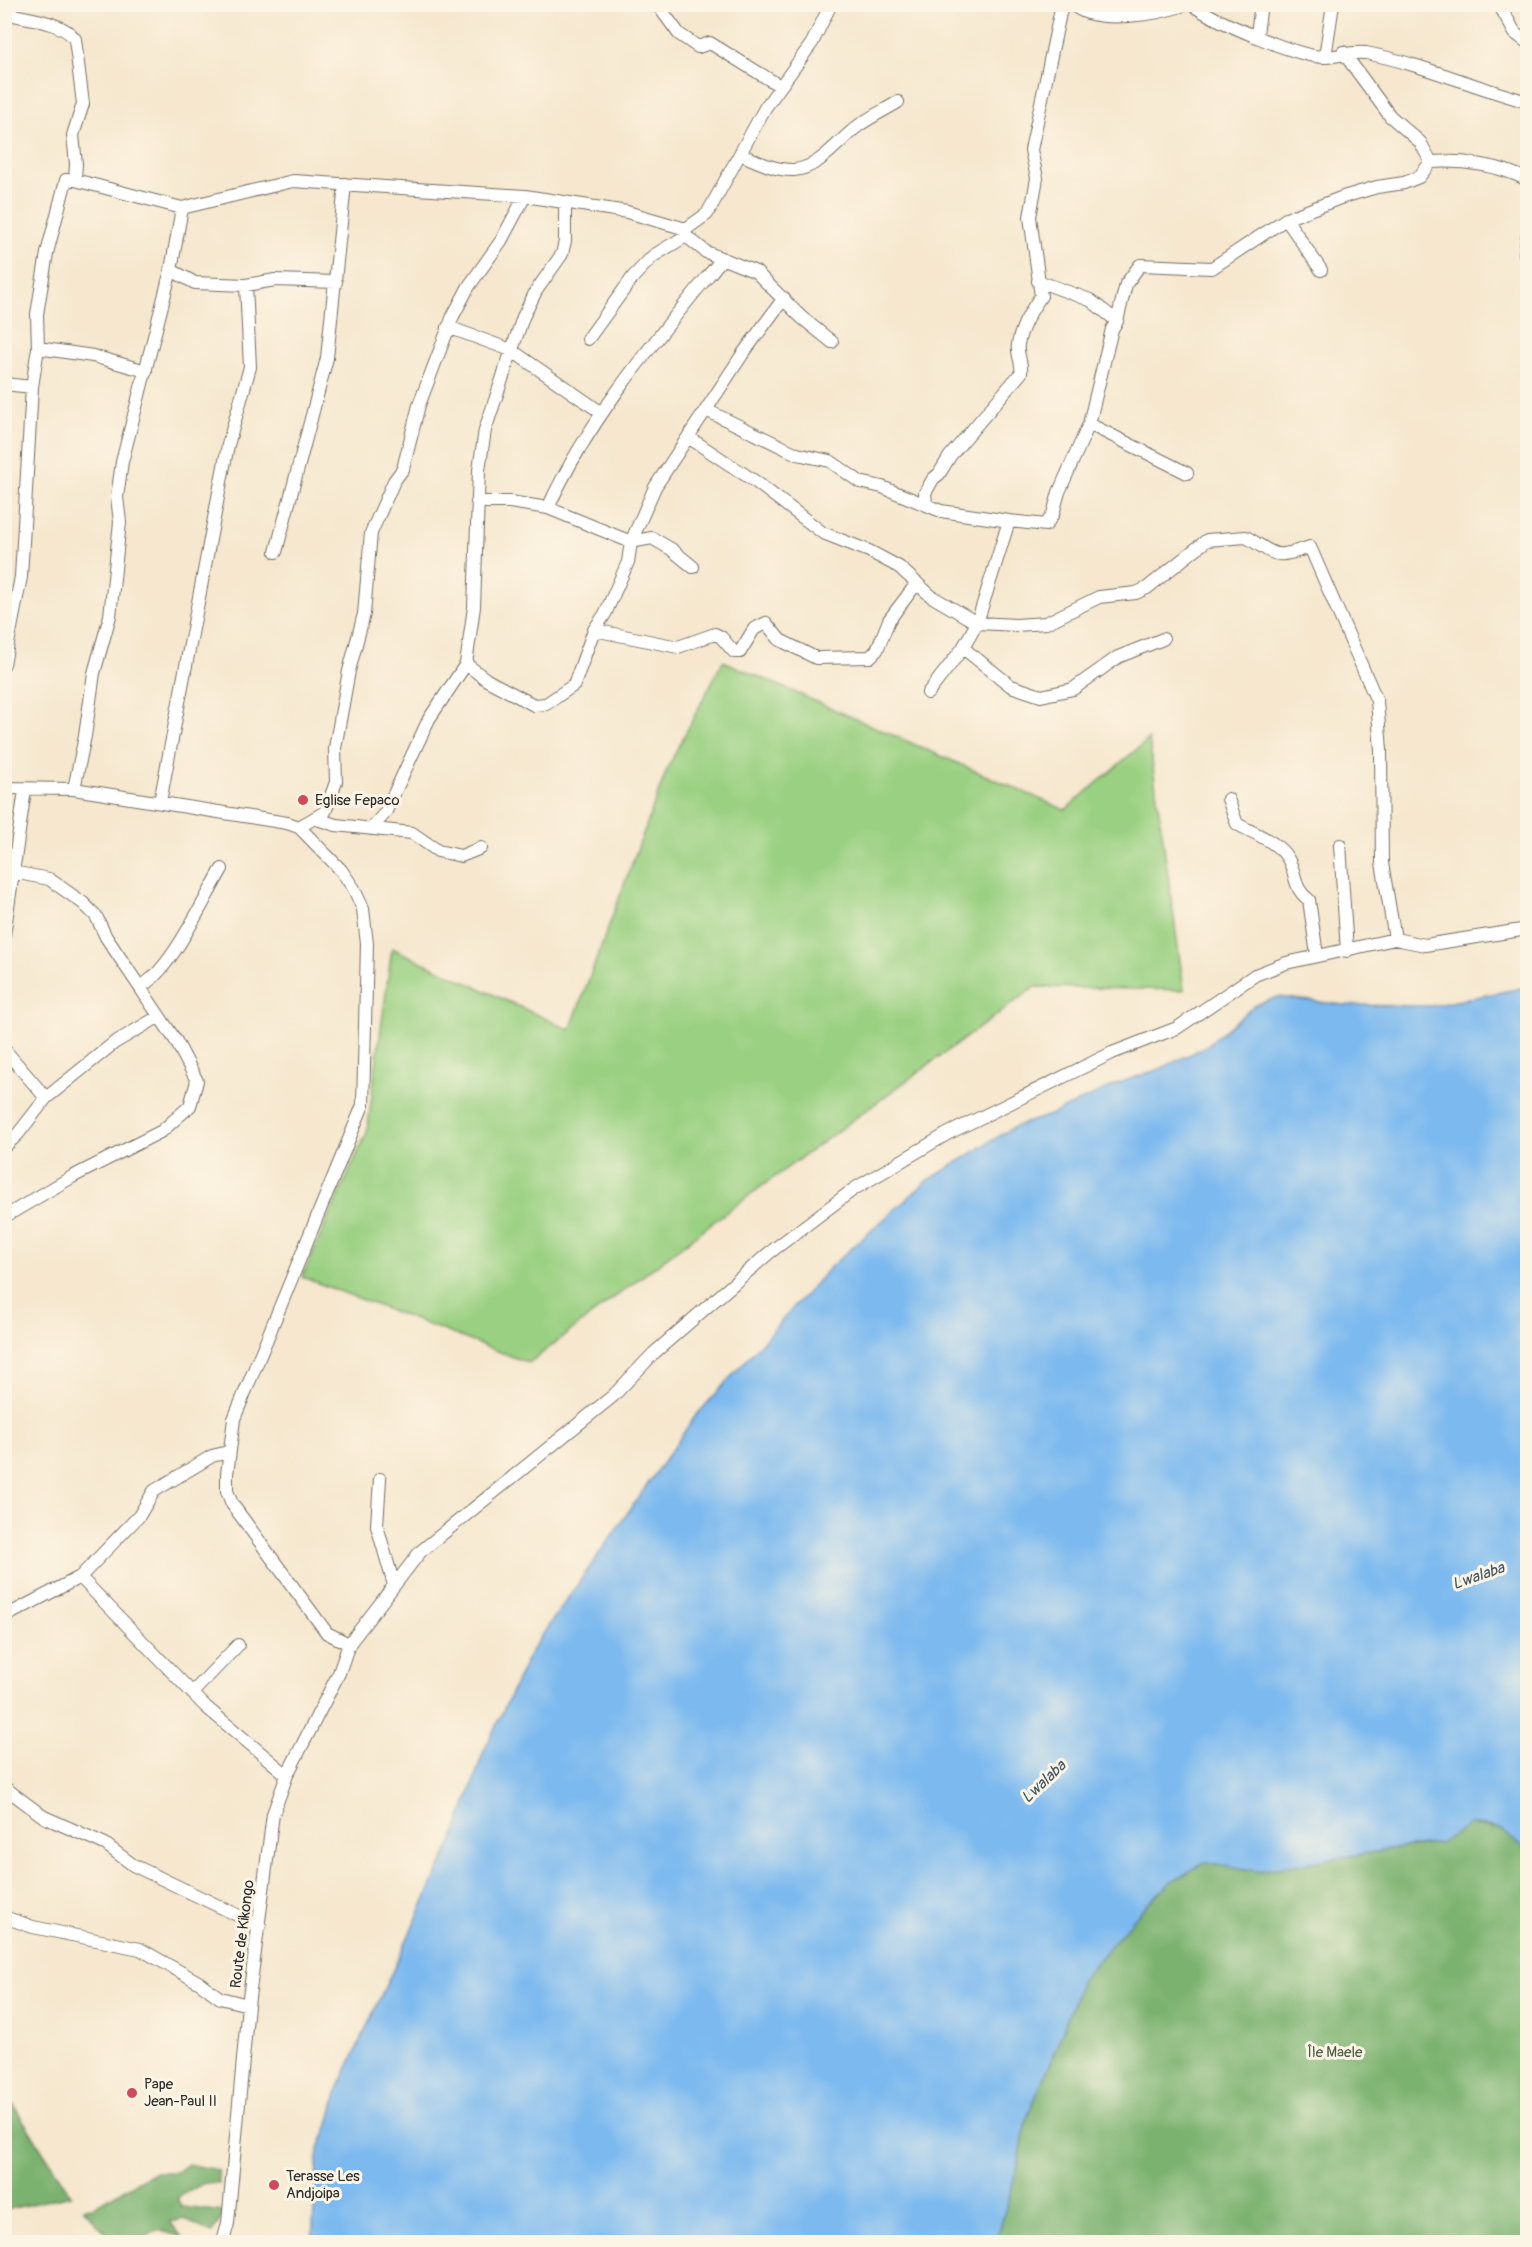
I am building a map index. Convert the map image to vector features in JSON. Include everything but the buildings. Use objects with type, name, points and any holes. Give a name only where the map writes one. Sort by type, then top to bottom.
[{"type":"street","points":[[657,4],[679,34],[698,47],[710,43],[780,86]]},
{"type":"street","points":[[588,339],[616,299],[646,263],[707,214],[765,108],[812,43],[831,4]]},
{"type":"street","points":[[926,503],[925,493],[933,479],[1021,373],[1022,361],[1018,345],[1031,311],[1041,296],[1030,217],[1037,178],[1031,143],[1062,4]]},
{"type":"street","points":[[1072,4],[1083,13],[1108,16],[1127,16],[1189,4],[1210,18],[1257,34],[1289,49],[1325,57],[1343,52],[1364,53],[1412,65],[1527,102]]},
{"type":"street","points":[[1257,34],[1261,4]]},
{"type":"street","points":[[1325,57],[1333,4]]},
{"type":"street","points":[[1499,4],[1515,33],[1527,43]]},
{"type":"street","points":[[4,13],[52,25],[75,39],[83,104],[73,135],[75,180]]},
{"type":"street","points":[[1343,52],[1390,116],[1420,142],[1431,162]]},
{"type":"street","points":[[740,154],[778,168],[792,170],[805,168],[821,158],[858,126],[898,102]]},
{"type":"street","points":[[1431,162],[1462,162],[1495,168],[1527,180]]},
{"type":"street","points":[[706,410],[797,454],[830,461],[860,482],[926,503],[941,511],[1046,525],[1089,424],[1112,329],[1117,321],[1126,284],[1140,265],[1212,268],[1286,219],[1343,197],[1377,187],[1404,183],[1419,177],[1431,162]]},
{"type":"street","points":[[4,664],[8,634],[19,596],[32,387],[38,348],[37,314],[47,253],[66,180],[75,180],[182,208],[284,182],[525,196],[627,212],[686,233],[722,259],[756,272],[801,317],[832,342]]},
{"type":"street","points":[[276,552],[327,358],[345,184]]},
{"type":"street","points":[[299,827],[326,812],[336,782],[335,748],[349,671],[364,614],[371,532],[394,481],[403,469],[419,405],[448,327],[469,286],[501,242],[525,196]]},
{"type":"street","points":[[371,829],[385,813],[429,719],[466,664],[474,607],[477,502],[485,430],[511,350],[536,291],[562,254],[565,241],[565,203]]},
{"type":"street","points":[[74,789],[85,736],[94,673],[110,616],[120,522],[117,497],[122,462],[171,270],[182,208]]},
{"type":"street","points":[[1286,219],[1321,270]]},
{"type":"street","points":[[1527,232],[1525,254],[1527,260]]},
{"type":"street","points":[[548,508],[602,413],[660,335],[722,259]]},
{"type":"street","points":[[171,270],[195,283],[246,285],[275,280],[336,282]]},
{"type":"street","points":[[1038,281],[1090,300],[1117,321]]},
{"type":"street","points":[[160,802],[228,445],[250,367],[246,285]]},
{"type":"street","points":[[466,664],[511,694],[534,705],[546,704],[574,685],[594,630],[605,614],[624,572],[631,542],[654,487],[742,355],[784,298]]},
{"type":"street","points":[[448,327],[511,350],[602,413]]},
{"type":"street","points":[[38,348],[93,356],[146,371]]},
{"type":"street","points":[[4,384],[32,387]]},
{"type":"street","points":[[1089,424],[1187,473]]},
{"type":"street","points":[[688,437],[756,482],[823,532],[899,567],[943,604],[977,623],[1036,625],[1057,620],[1099,597],[1136,593],[1147,588],[1207,540],[1246,537],[1268,554],[1288,554],[1310,547],[1377,701],[1382,750],[1382,863],[1395,939],[1425,945],[1527,929]]},
{"type":"street","points":[[477,502],[510,502],[548,508],[631,542],[652,538],[671,549],[693,567]]},
{"type":"street","points":[[928,693],[963,648],[977,623],[1009,520]]},
{"type":"street","points":[[594,630],[678,647],[715,634],[721,637],[734,652],[740,652],[754,629],[766,623],[780,640],[816,658],[870,657],[877,650],[889,620],[916,583]]},
{"type":"street","points":[[963,648],[1011,686],[1041,696],[1052,696],[1087,682],[1118,657],[1163,639]]},
{"type":"street","points":[[4,788],[74,789],[287,823],[299,827],[341,870],[354,889],[363,909],[367,944],[363,1105],[234,1419],[228,1452],[227,1491],[242,1521],[327,1633],[349,1644]]},
{"type":"street","points":[[4,935],[26,790]]},
{"type":"street","points":[[1228,799],[1237,824],[1268,840],[1288,857],[1298,892],[1309,900],[1317,955]]},
{"type":"street","points":[[317,819],[371,829],[412,833],[438,851],[461,856],[481,848]]},
{"type":"street","points":[[1340,845],[1347,951]]},
{"type":"street","points":[[140,986],[148,983],[173,954],[222,869]]},
{"type":"street","points":[[4,1217],[72,1177],[162,1131],[185,1112],[197,1081],[176,1041],[106,937],[96,916],[83,903],[48,879],[13,872]]},
{"type":"street","name":"Route de Kikongo","points":[[223,2242],[228,2223],[248,2005],[273,1814],[287,1775],[339,1673],[349,1644],[420,1552],[613,1396],[654,1353],[724,1290],[734,1285],[769,1253],[854,1189],[947,1134],[1112,1053],[1177,1028],[1255,975],[1317,955],[1347,951],[1395,939]]},
{"type":"street","points":[[4,1147],[18,1134],[46,1098],[114,1043],[158,1017]]},
{"type":"street","points":[[4,1048],[46,1098]]},
{"type":"street","points":[[4,1617],[80,1577],[139,1516],[154,1491],[212,1456],[228,1452]]},
{"type":"street","points":[[380,1479],[377,1526],[394,1585]]},
{"type":"street","points":[[80,1577],[192,1693],[287,1775]]},
{"type":"street","points":[[192,1693],[238,1645]]},
{"type":"street","points":[[4,1787],[44,1817],[105,1844],[134,1865],[260,1926]]},
{"type":"street","points":[[4,1917],[33,1927],[140,1949],[200,1983],[220,1998],[248,2005]]},
{"type":"green space","points":[[723,661],[1065,810],[1149,739],[1184,990],[1035,987],[717,1219],[529,1363],[302,1277],[367,1132],[392,948],[570,1030],[668,767]]},
{"type":"green space","name":"Île Maele","points":[[1469,1825],[1500,1829],[1527,1850],[1527,2242],[996,2242],[1019,2162],[1026,2120],[1081,1980],[1146,1905],[1170,1883],[1205,1862],[1258,1871],[1429,1845]]},
{"type":"green space","points":[[5,2092],[71,2195],[5,2210]]},
{"type":"green space","points":[[188,2164],[218,2170],[219,2184],[204,2183],[177,2198],[182,2207],[225,2212],[212,2233],[184,2219],[170,2222],[182,2237],[158,2230],[136,2242],[113,2242],[83,2208],[93,2207],[154,2172],[177,2172]]},
{"type":"water","name":"Lwalaba","points":[[1527,987],[1527,1850],[1500,1829],[1469,1825],[1441,1843],[1257,1871],[1205,1862],[1170,1883],[1146,1905],[1081,1980],[1026,2120],[1019,2162],[996,2242],[312,2242],[318,2150],[329,2125],[338,2089],[456,1833],[483,1753],[531,1651],[694,1418],[829,1268],[927,1181],[1014,1127],[1053,1114],[1121,1082],[1160,1069],[1205,1047],[1255,1005],[1278,997],[1344,1005],[1431,1006]]},
{"type":"place","name":"Eglise Fepaco","points":[[303,800]]},
{"type":"place","name":"Pape Jean-Paul II","points":[[132,2093]]},
{"type":"place","name":"Terasse Les Andjoipa","points":[[274,2185]]}]
